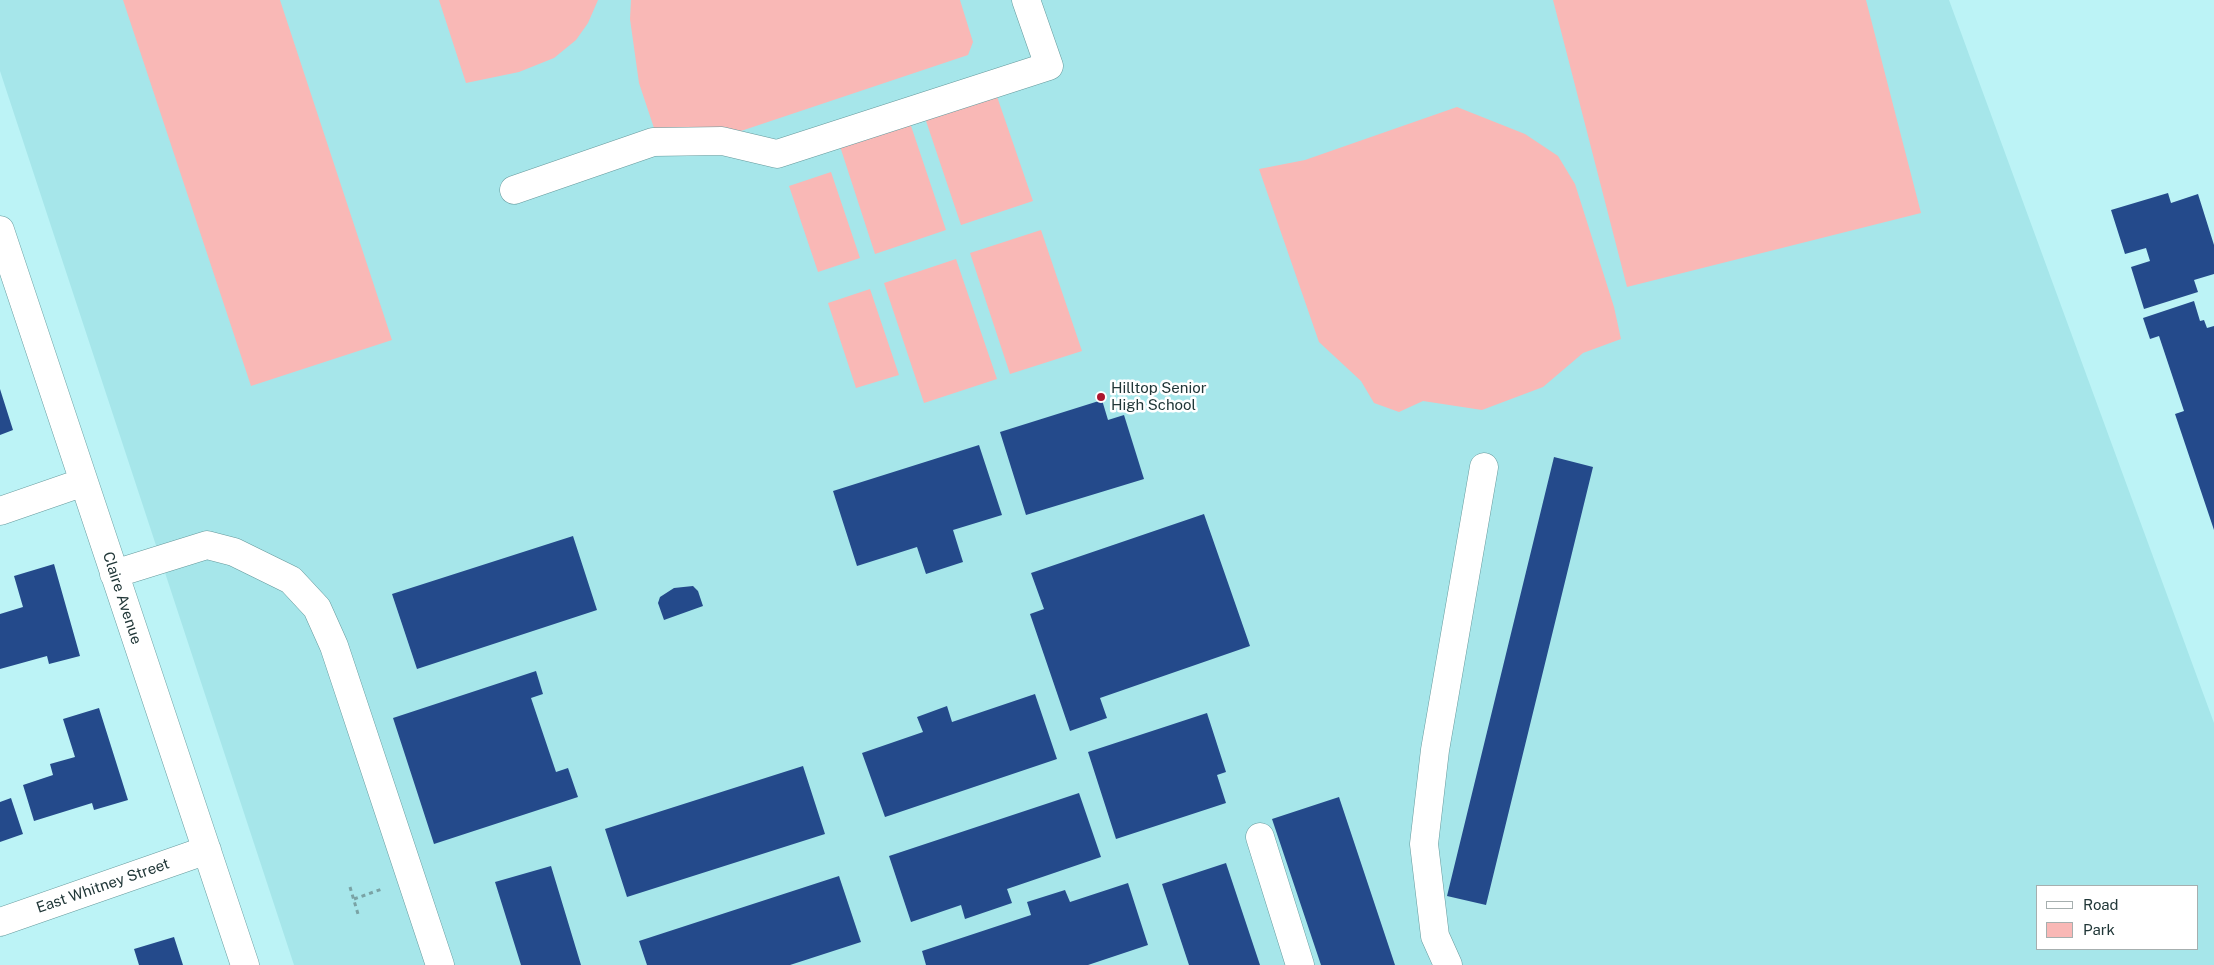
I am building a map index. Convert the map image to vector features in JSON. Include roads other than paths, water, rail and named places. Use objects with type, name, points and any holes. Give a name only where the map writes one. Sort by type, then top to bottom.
[{"type":"street","points":[[514,190],[653,142],[722,141],[777,154],[1049,66],[1026,0]]},
{"type":"street","name":"Claire Avenue","points":[[0,230],[245,965]]},
{"type":"street","points":[[1448,965],[1435,936],[1424,844],[1436,750],[1484,466]]},
{"type":"street","points":[[0,511],[84,482]]},
{"type":"street","points":[[114,574],[207,545],[234,552],[291,580],[317,608],[334,646],[440,965]]},
{"type":"street","points":[[1260,837],[1300,965]]},
{"type":"street","name":"East Whitney Street","points":[[0,922],[207,850]]},
{"type":"place","name":"Hilltop Senior High School","points":[[1101,397]]}]
